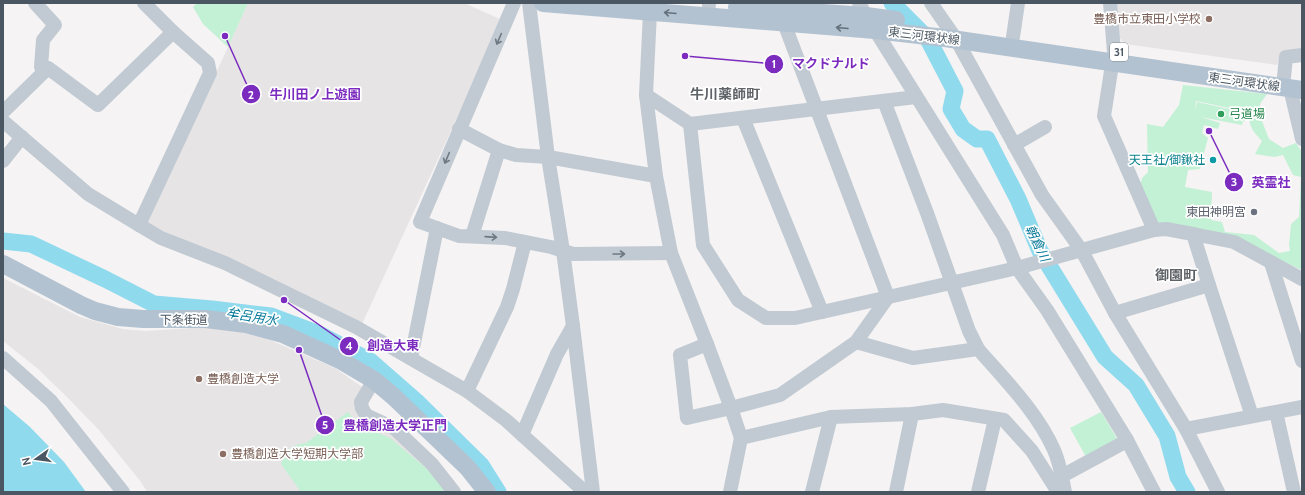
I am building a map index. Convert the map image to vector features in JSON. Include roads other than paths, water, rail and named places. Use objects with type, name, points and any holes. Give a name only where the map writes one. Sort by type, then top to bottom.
[{"type":"main road","name":"東三河環状線","points":[[543,3],[650,12],[778,12]]},
{"type":"main road","name":"東三河環状線","points":[[688,3],[871,20],[1295,84]]},
{"type":"main road","name":"東三河環状線","points":[[946,32],[1013,37],[1113,57]]},
{"type":"main road","name":"下条街道","points":[[3,264],[95,311],[118,317],[143,320],[206,319],[235,322],[283,334],[340,360],[374,380],[394,396],[467,466],[487,492]]},
{"type":"street","points":[[35,3],[55,25],[43,40],[41,67],[44,72]]},
{"type":"street","points":[[139,226],[210,73],[208,63],[173,32],[144,3]]},
{"type":"street","points":[[514,3],[420,222],[459,236],[505,238],[563,250],[573,254],[671,254]]},
{"type":"street","points":[[529,3],[548,158],[563,250],[573,326],[593,492]]},
{"type":"street","points":[[931,3],[946,32],[1014,145],[1042,195],[1079,251],[1186,428],[1218,492]]},
{"type":"street","points":[[1013,37],[1018,3]]},
{"type":"street","points":[[1110,3],[1113,57],[1104,116],[1154,230]]},
{"type":"street","points":[[650,12],[646,95],[656,176],[671,254],[732,408],[741,438],[730,492]]},
{"type":"street","points":[[778,12],[888,297]]},
{"type":"street","points":[[871,20],[916,97],[1003,235],[1127,440],[1154,492]]},
{"type":"street","points":[[3,112],[48,68],[98,105],[173,32]]},
{"type":"street","points":[[1302,55],[1286,57],[1295,84],[1292,96],[1302,139]]},
{"type":"street","points":[[646,95],[690,124],[916,97]]},
{"type":"street","points":[[884,101],[928,213],[969,331],[978,349],[1017,392],[1039,422],[1055,451],[1056,486]]},
{"type":"street","points":[[743,118],[822,312]]},
{"type":"street","points":[[3,121],[88,194],[139,226],[161,238],[225,264],[356,327],[467,391],[506,421],[585,492]]},
{"type":"street","points":[[690,124],[703,245],[738,300],[766,318],[795,318],[822,312],[1022,267],[1154,230],[1166,229],[1234,242],[1302,279]]},
{"type":"street","points":[[1014,145],[1045,128]]},
{"type":"street","points":[[459,129],[499,150],[656,176]]},
{"type":"street","points":[[3,160],[22,137]]},
{"type":"street","points":[[472,236],[499,150]]},
{"type":"street","points":[[411,358],[437,228]]},
{"type":"street","points":[[1193,234],[1252,416]]},
{"type":"street","points":[[467,391],[506,307],[513,289],[525,242]]},
{"type":"street","points":[[1271,263],[1302,361]]},
{"type":"street","points":[[1115,312],[1209,285]]},
{"type":"street","points":[[707,344],[680,355],[687,418],[780,395],[856,342],[888,297]]},
{"type":"street","points":[[522,435],[557,354],[573,326]]},
{"type":"street","points":[[856,342],[913,358],[978,349]]},
{"type":"street","points":[[3,358],[51,401],[124,492]]},
{"type":"street","points":[[374,380],[361,402],[362,408],[366,415],[394,428],[432,464],[454,492]]},
{"type":"street","points":[[1186,428],[1302,407]]},
{"type":"street","points":[[741,438],[831,417],[912,414],[943,410],[995,418],[1004,420],[1032,451],[1056,486],[1065,492]]},
{"type":"street","points":[[1276,412],[1294,492]]},
{"type":"street","points":[[896,492],[912,414]]},
{"type":"street","points":[[812,492],[831,417]]},
{"type":"street","points":[[978,492],[995,418]]},
{"type":"street","points":[[1056,486],[1127,440]]},
{"type":"water","points":[[3,404],[30,427],[64,462],[86,492],[3,492]]},
{"type":"waterway","name":"朝倉川","points":[[892,3],[928,39],[955,91],[951,109],[963,129],[977,139],[987,139],[1018,199],[1040,251],[1105,357],[1136,385],[1167,436],[1178,477],[1187,492]]},
{"type":"waterway","name":"牟呂用水","points":[[3,241],[31,244],[154,304],[271,316],[319,334],[370,361],[418,403],[481,465],[498,492]]},
{"type":"place","name":"豊橋市立東田小学校","points":[[1209,19]]},
{"type":"place","name":"牛川田ノ上遊園","points":[[225,36]]},
{"type":"place","name":"マクドナルド","points":[[685,56]]},
{"type":"place","name":"弓道場","points":[[1221,114]]},
{"type":"place","name":"英霊社","points":[[1209,131]]},
{"type":"place","name":"天王社/御鍬社","points":[[1213,160]]},
{"type":"place","name":"東田神明宮","points":[[1254,212]]},
{"type":"place","name":"創造大東","points":[[284,300]]},
{"type":"place","name":"豊橋創造大学正門","points":[[299,350]]},
{"type":"place","name":"豊橋創造大学","points":[[199,379]]},
{"type":"place","name":"豊橋創造大学短期大学部","points":[[223,454]]},
{"type":"district","name":"牛川薬師町","points":[[725,94]]},
{"type":"district","name":"御園町","points":[[1176,275]]}]
